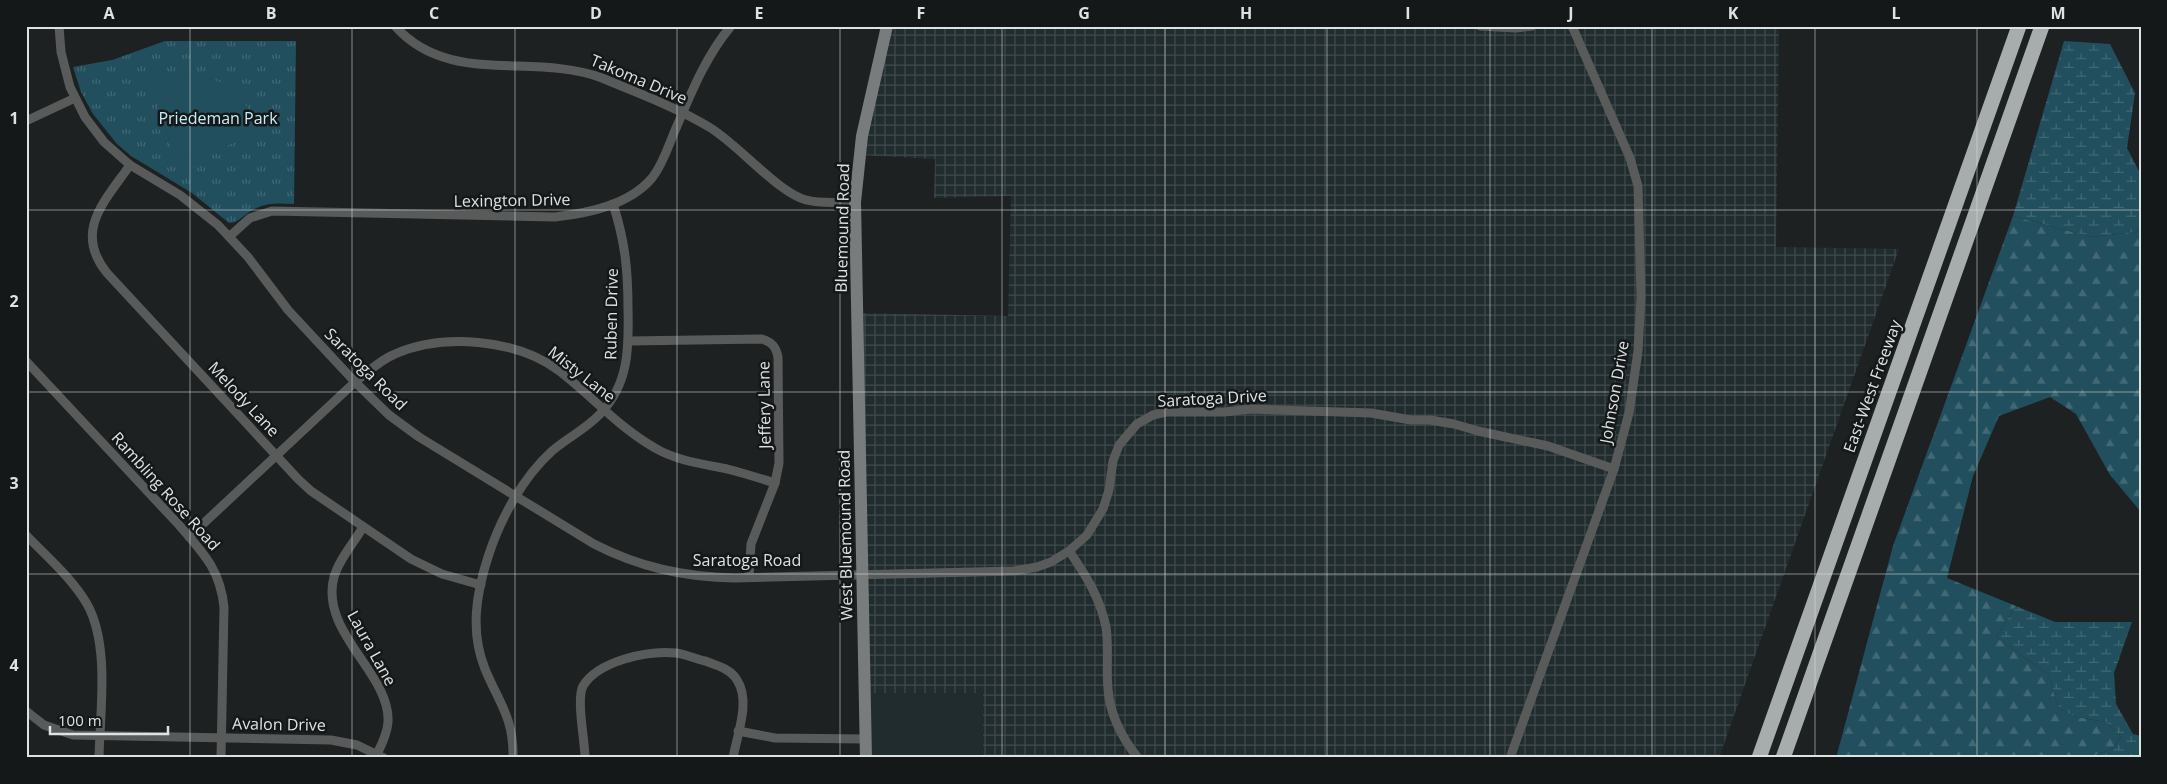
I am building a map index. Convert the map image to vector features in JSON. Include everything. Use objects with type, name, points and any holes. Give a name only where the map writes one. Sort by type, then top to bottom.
[{"type":"highway","name":"East-West Freeway","points":[[1758,758],[2019,26]]},
{"type":"highway","points":[[1782,758],[2042,26]]},
{"type":"main road","name":"Bluemound Road","points":[[857,313],[855,202],[862,136],[887,26]]},
{"type":"main road","name":"West Bluemound Road","points":[[857,313],[866,758]]},
{"type":"street","name":"Saratoga Road","points":[[59,26],[65,72],[75,98],[94,130],[130,165],[180,194],[230,236],[288,310],[374,402],[403,426],[594,544],[647,567],[696,576],[862,575]]},
{"type":"street","name":"Takoma Drive","points":[[395,26],[404,37],[420,48],[452,61],[472,64],[553,66],[587,72],[682,113],[718,132],[792,194],[812,201],[855,202]]},
{"type":"street","name":"Lexington Drive","points":[[230,236],[250,218],[272,211],[555,217],[592,211],[613,204],[629,196],[651,179],[662,160],[708,58],[731,26]]},
{"type":"street","points":[[1480,26],[1516,28],[1532,26]]},
{"type":"street","name":"Johnson Drive","points":[[1510,758],[1614,469],[1629,412],[1638,351],[1641,296],[1639,197],[1630,158],[1572,26]]},
{"type":"street","points":[[26,121],[75,98]]},
{"type":"street","name":"Melody Lane","points":[[130,165],[100,208],[94,220],[92,243],[97,258],[107,273],[277,456],[312,491],[410,559],[431,569],[481,585]]},
{"type":"street","name":"Ruben Drive","points":[[513,758],[511,728],[506,712],[485,668],[477,642],[476,616],[481,585],[498,531],[517,497],[547,456],[593,421],[604,410],[617,391],[624,376],[629,341],[627,264],[624,242],[613,204]]},
{"type":"street","name":"Jeffery Lane","points":[[629,341],[762,339],[774,345],[778,357],[780,449],[775,483],[751,544],[749,577]]},
{"type":"street","name":"Misty Lane","points":[[189,537],[355,382],[384,360],[411,348],[443,342],[484,343],[515,349],[540,359],[558,370],[646,443],[668,454],[775,483]]},
{"type":"street","name":"Rambling Rose Road","points":[[26,361],[210,560],[219,580],[224,607],[222,758]]},
{"type":"street","name":"Saratoga Drive","points":[[862,575],[1014,571],[1044,565],[1070,551],[1087,535],[1102,509],[1109,490],[1112,461],[1122,440],[1137,424],[1153,415],[1166,412],[1224,412],[1251,409],[1371,414],[1411,420],[1430,420],[1548,446],[1614,469]]},
{"type":"street","name":"Laura Lane","points":[[363,527],[338,567],[334,578],[333,602],[339,623],[380,690],[386,706],[388,722],[379,757]]},
{"type":"street","points":[[26,535],[81,595],[96,627],[101,660],[99,758]]},
{"type":"street","points":[[1070,551],[1087,577],[1098,600],[1107,637],[1108,689],[1112,713],[1122,736],[1138,758]]},
{"type":"street","points":[[585,758],[580,702],[583,687],[596,673],[618,661],[652,653],[677,653],[721,666],[737,680],[744,700],[733,758]]},
{"type":"street","name":"Avalon Drive","points":[[26,711],[44,725],[64,732],[99,736],[330,740],[357,745],[379,757]]},
{"type":"street","points":[[738,731],[775,738],[866,739]]},
{"type":"shaded area","points":[[887,26],[1779,26],[1776,247],[1899,249],[1719,758],[983,758],[983,693],[865,693],[857,313],[1008,316],[1011,196],[934,198],[935,159],[859,155]]},
{"type":"shaded area","points":[[865,693],[983,693],[983,758],[866,758]]},
{"type":"green space","name":"Priedeman Park","points":[[165,41],[296,41],[294,204],[263,205],[233,223],[229,223],[192,193],[131,156],[117,144],[93,114],[81,92],[73,67],[112,60]]},
{"type":"green space","points":[[2064,41],[2110,44],[2135,93],[2127,148],[2141,175],[2141,228],[2137,232],[2091,237],[2013,216]]},
{"type":"green space","points":[[173,75],[205,77],[239,89],[259,134],[181,162],[175,158],[149,80]]},
{"type":"green space","points":[[2013,216],[2091,237],[2137,232],[2141,228],[2141,512],[2110,475],[2076,414],[2050,397],[1999,416],[1973,476],[1947,578],[2016,606],[1996,637],[2048,674],[2059,709],[2077,717],[2106,722],[2121,737],[2112,749],[2088,758],[1836,758],[1893,546]]},
{"type":"green space","points":[[2016,606],[2055,622],[2132,622],[2114,673],[2116,704],[2133,734],[2141,736],[2141,758],[2088,758],[2112,749],[2121,737],[2106,722],[2077,717],[2059,709],[2048,674],[1996,637]]}]
